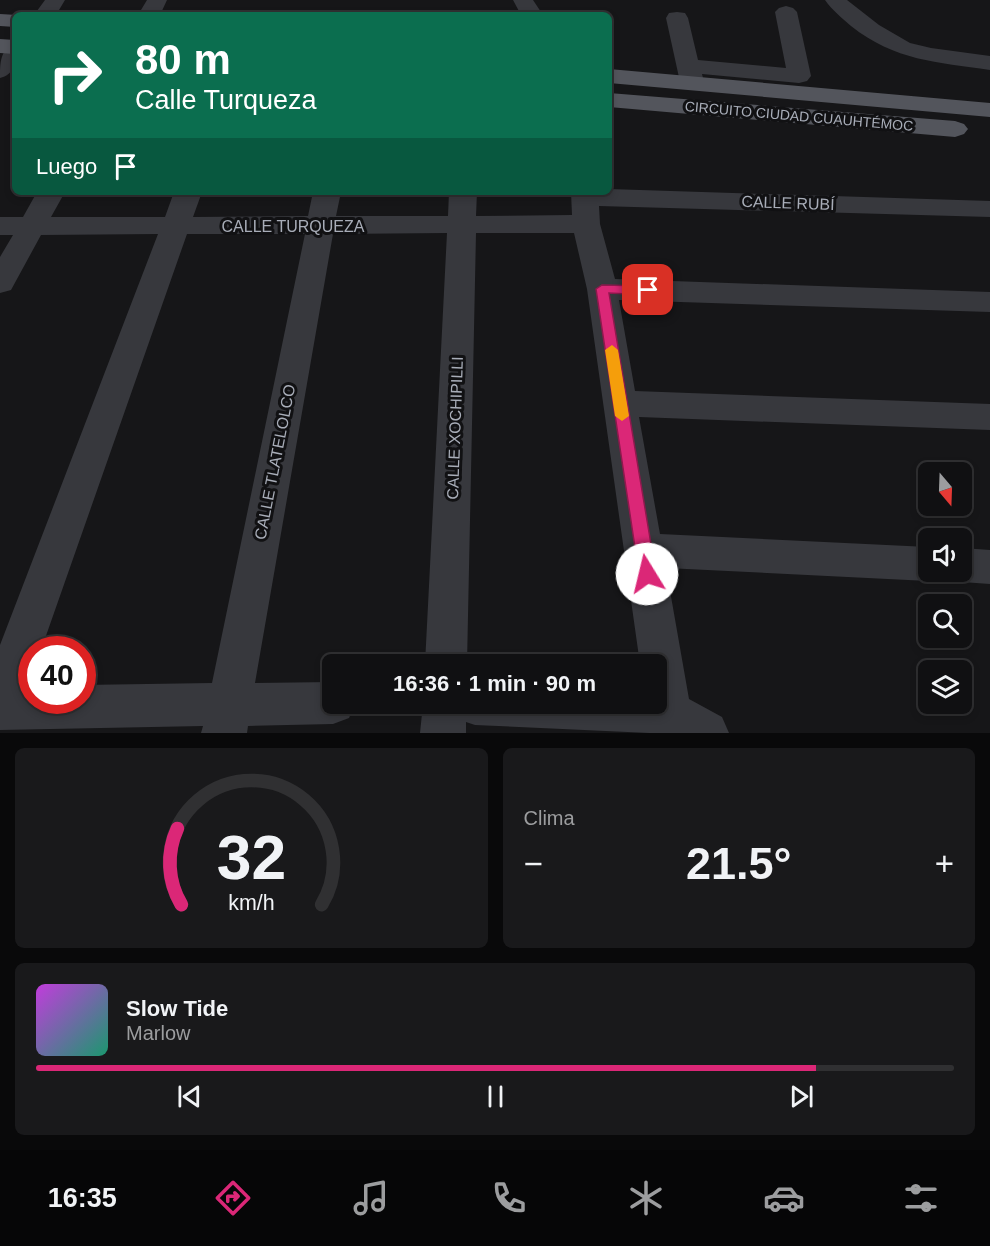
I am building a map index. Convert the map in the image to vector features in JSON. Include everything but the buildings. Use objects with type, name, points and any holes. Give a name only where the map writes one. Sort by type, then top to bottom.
[{"type":"main road","points":[[612,76],[690,74],[990,110]]},
{"type":"main road","name":"CIRCUITO CIUDAD CUAUHTÉMOC","points":[[612,99],[990,132]]},
{"type":"street","points":[[835,0],[849,14],[897,46],[912,51],[990,63]]},
{"type":"street","points":[[677,18],[690,74],[799,76],[786,12]]},
{"type":"street","points":[[0,71],[12,53]]},
{"type":"street","points":[[0,283],[49,195]]},
{"type":"street","points":[[0,703],[187,195]]},
{"type":"street","name":"CALLE TLATELOLCO","points":[[227,719],[326,195]]},
{"type":"street","points":[[569,714],[682,726],[644,550],[586,204]]},
{"type":"street","name":"CALLE TURQUEZA","points":[[0,226],[320,226],[463,208],[586,204]]},
{"type":"street","name":"CALLE RUBÍ","points":[[586,204],[990,209]]},
{"type":"street","name":"CALLE XOCHIPILLI","points":[[446,654],[463,208]]},
{"type":"street","points":[[602,289],[990,302]]},
{"type":"street","points":[[620,403],[990,417]]},
{"type":"street","points":[[644,550],[918,564]]},
{"type":"street","points":[[972,566],[990,567]]},
{"type":"street","points":[[0,708],[227,719],[322,705]]},
{"type":"street","points":[[443,733],[444,714]]},
{"type":"slow traffic","points":[[612,350],[622,416]]},
{"type":"route","points":[[647,574],[602,289],[648,290]]}]
